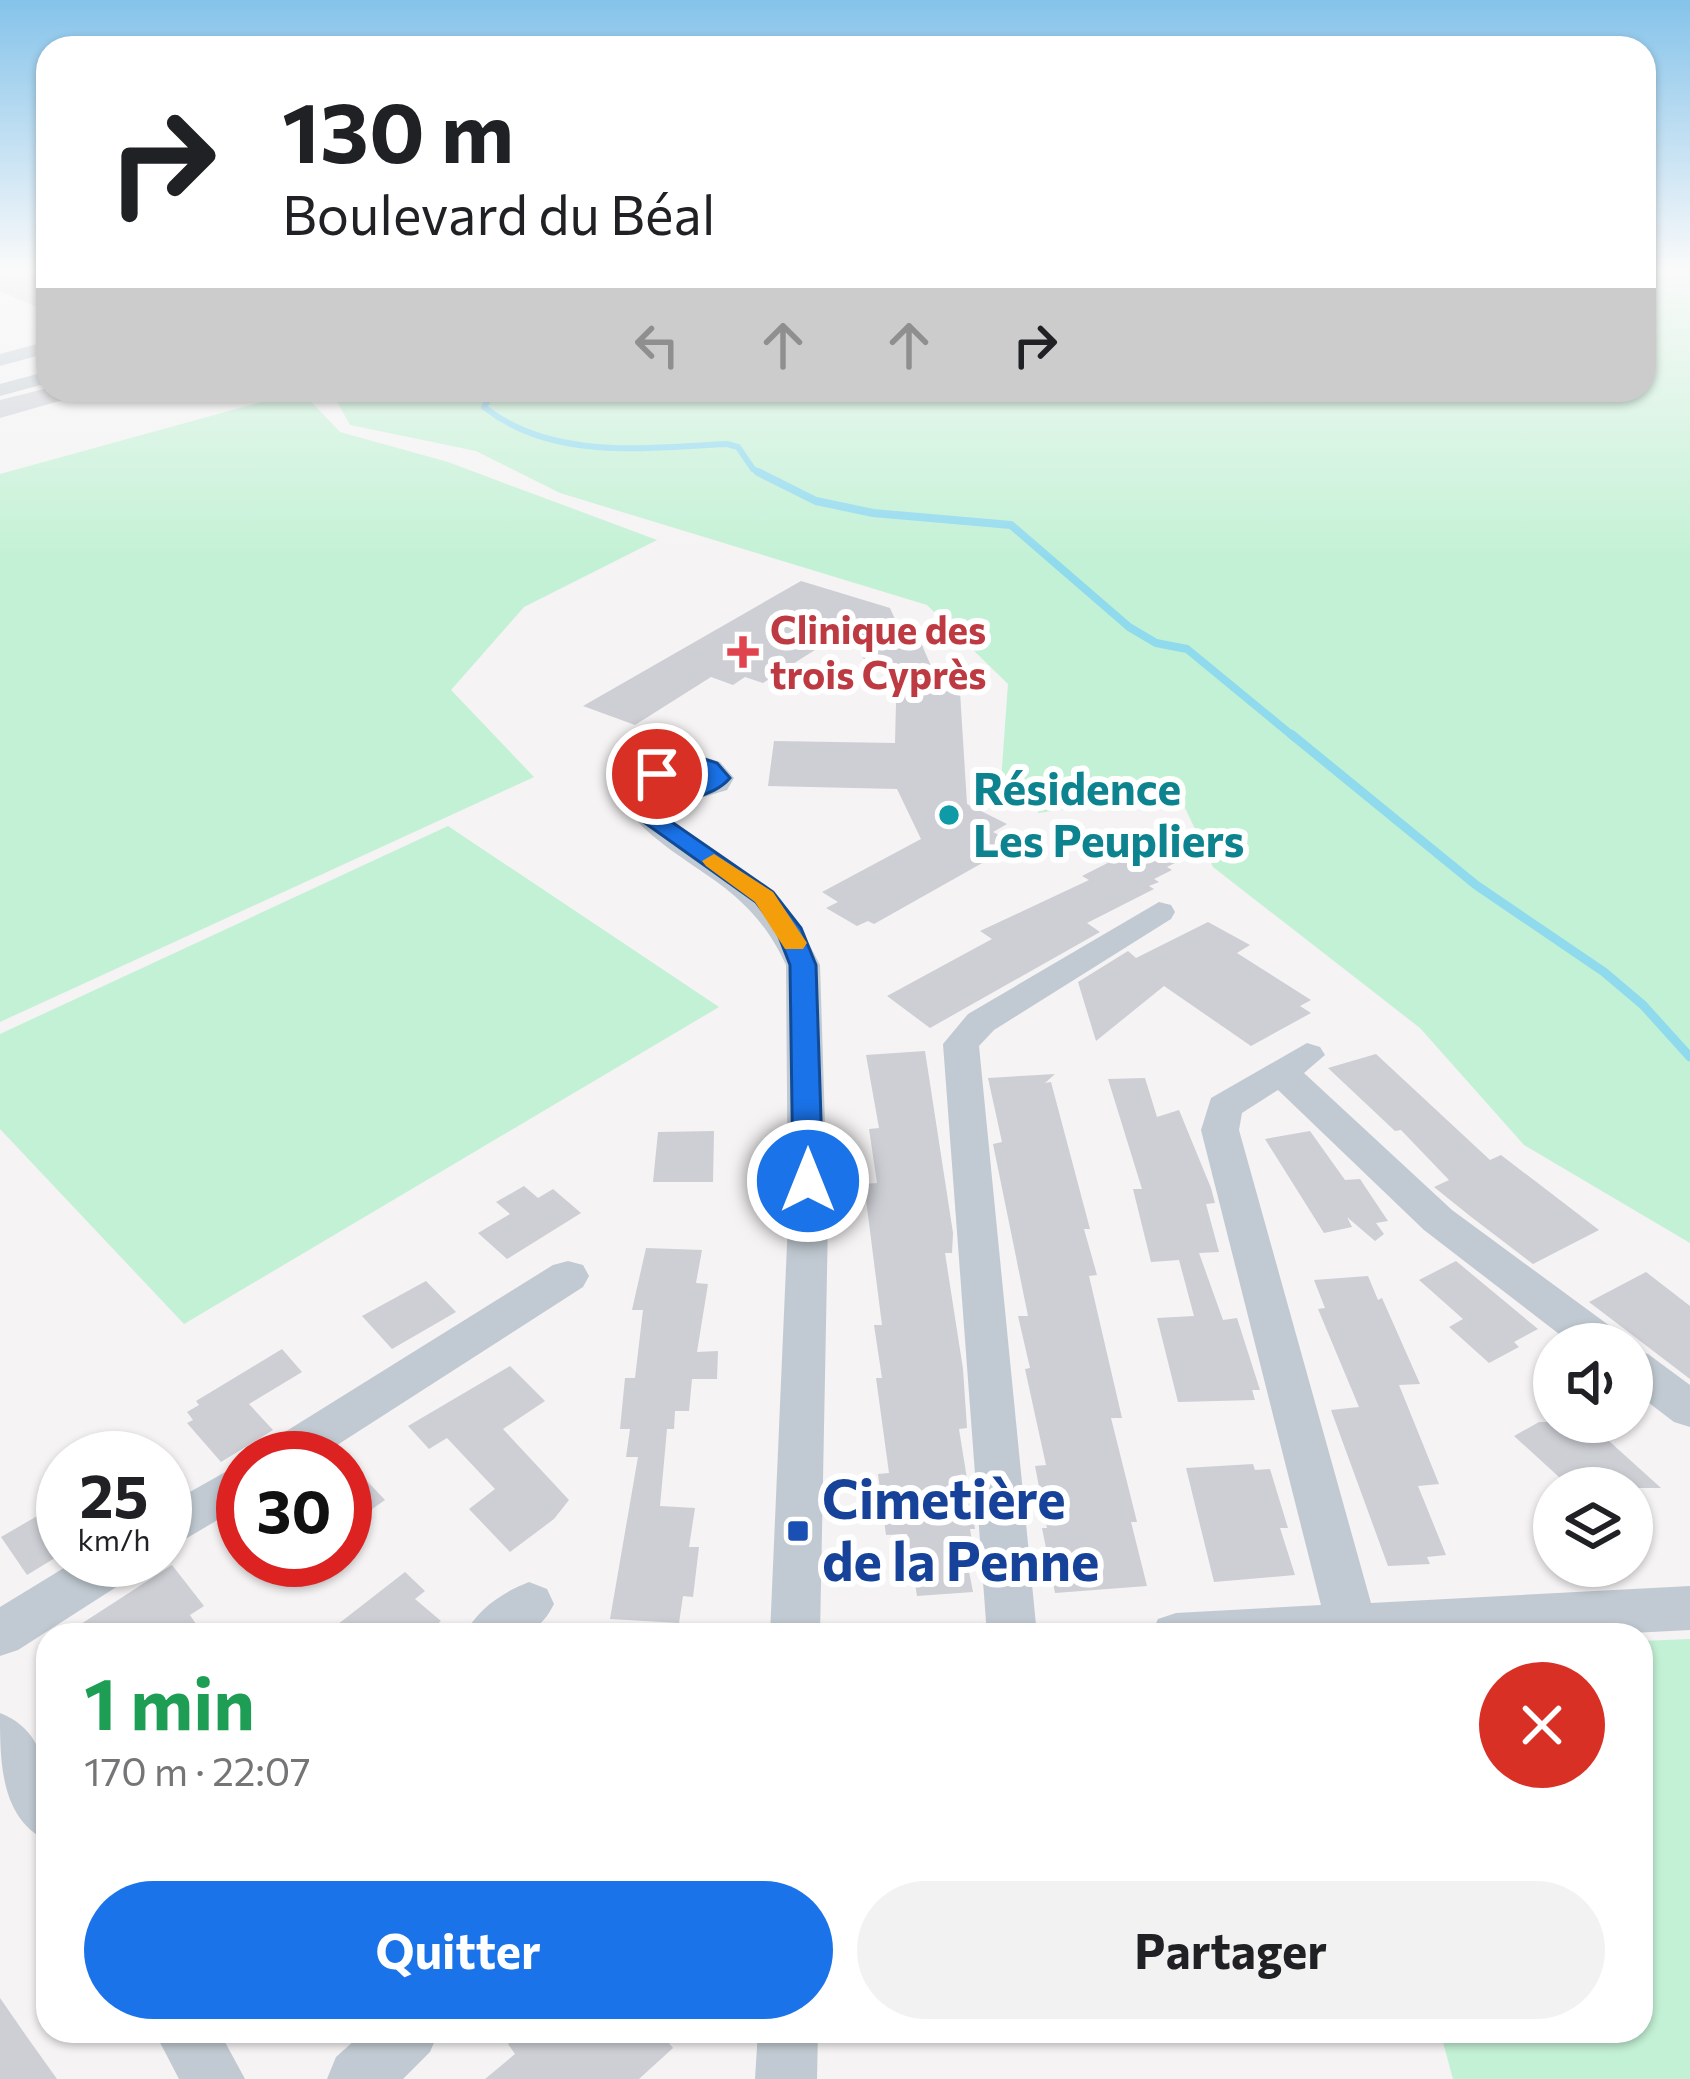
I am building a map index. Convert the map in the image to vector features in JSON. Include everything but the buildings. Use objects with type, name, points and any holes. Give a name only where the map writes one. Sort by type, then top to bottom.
[{"type":"street","points":[[0,390],[36,380]]},
{"type":"street","points":[[650,818],[764,897],[788,928],[803,965],[808,1221],[795,1623]]},
{"type":"street","points":[[1011,1623],[962,1044],[981,1022],[1159,912]]},
{"type":"street","points":[[1575,1323],[1438,1220],[1294,1063],[1224,1107],[1220,1130],[1351,1623],[1690,1608]]},
{"type":"street","points":[[323,1431],[568,1276]]},
{"type":"street","points":[[1653,1382],[1690,1409]]},
{"type":"street","points":[[0,1634],[75,1587]]},
{"type":"street","points":[[505,1623],[529,1604]]},
{"type":"street","points":[[0,1738],[36,1795]]},
{"type":"street","points":[[192,2043],[214,2079]]},
{"type":"street","points":[[358,2079],[396,2043]]},
{"type":"street","points":[[786,2079],[788,2043]]},
{"type":"green space","points":[[1656,367],[1690,367],[1690,1243],[1524,1145],[1420,1028],[1213,867],[1177,791],[1039,813],[1001,781],[1008,684],[927,605],[560,493],[476,451],[350,425],[337,402],[1656,402]]},
{"type":"green space","points":[[261,402],[311,402],[340,432],[448,462],[657,540],[524,607],[451,690],[534,777],[0,1022],[0,474]]},
{"type":"green space","points":[[448,826],[719,1007],[184,1324],[0,1129],[0,1034]]},
{"type":"green space","points":[[1690,1639],[1690,2079],[1453,2079],[1443,2043],[1653,2043],[1653,1641]]},
{"type":"waterway","points":[[487,402],[484,407],[511,424],[569,443],[632,448],[727,444],[738,447],[753,469],[764,475]]},
{"type":"waterway","points":[[758,472],[764,475]]},
{"type":"waterway","points":[[764,475],[816,501],[873,513],[1011,525],[1129,627],[1156,643],[1187,649],[1294,737]]},
{"type":"waterway","points":[[1291,734],[1476,885],[1604,972],[1643,1005],[1690,1057]]},
{"type":"slow traffic","points":[[714,861],[764,897],[794,943]]},
{"type":"place","name":"Clinique des trois Cyprès","points":[[743,652]]},
{"type":"place","name":"Résidence Les Peupliers","points":[[949,815]]},
{"type":"place","name":"Cimetière de la Penne","points":[[798,1531]]},
{"type":"route","points":[[657,774],[698,764],[710,768],[718,778],[716,784],[666,799],[650,818],[764,897],[788,928],[803,965],[808,1022],[808,1181]]}]
